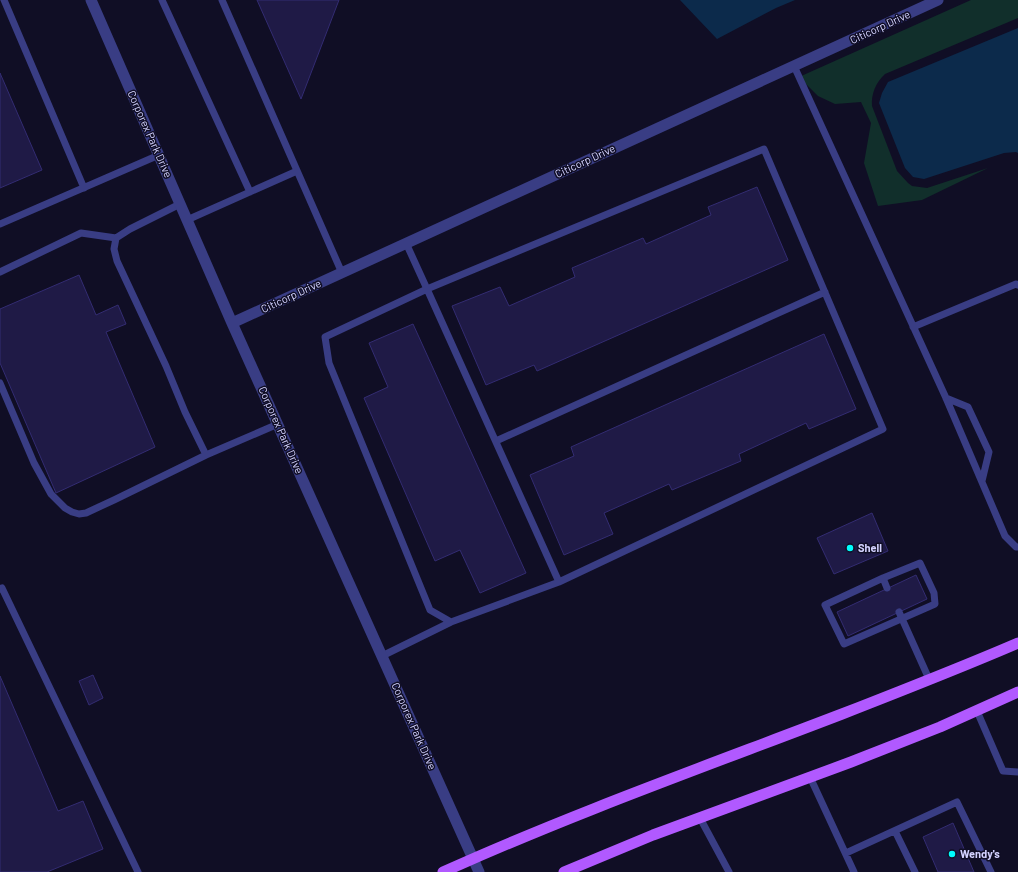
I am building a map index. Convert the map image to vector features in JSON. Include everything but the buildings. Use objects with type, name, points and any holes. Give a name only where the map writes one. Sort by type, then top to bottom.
[{"type":"main road","points":[[444,872],[608,802],[747,750],[1018,643]]},
{"type":"main road","points":[[564,872],[585,868],[653,835],[852,762],[940,727],[1018,692]]},
{"type":"street","name":"Corporex Park Drive","points":[[91,0],[232,323],[479,872]]},
{"type":"street","name":"Citicorp Drive","points":[[232,323],[938,0]]},
{"type":"lane","points":[[4,0],[84,188]]},
{"type":"lane","points":[[162,0],[250,192]]},
{"type":"lane","points":[[222,0],[342,273]]},
{"type":"lane","points":[[794,66],[946,398],[1005,536],[1016,547],[1018,547]]},
{"type":"lane","points":[[382,656],[451,622],[559,582],[883,429],[764,149],[427,289],[325,337],[329,363],[430,610],[451,622]]},
{"type":"lane","points":[[0,224],[159,155]]},
{"type":"lane","points":[[187,220],[297,171]]},
{"type":"lane","points":[[0,272],[81,233],[116,238],[130,229],[180,204]]},
{"type":"lane","points":[[116,238],[114,249],[117,262],[206,455]]},
{"type":"lane","points":[[406,243],[559,582]]},
{"type":"lane","points":[[913,327],[1016,284],[1018,285]]},
{"type":"lane","points":[[496,441],[825,292]]},
{"type":"lane","points":[[0,383],[34,463],[51,494],[65,508],[79,514],[114,500],[206,455],[278,424]]},
{"type":"lane","points":[[946,398],[968,407],[989,452],[982,481]]},
{"type":"lane","points":[[920,563],[934,593],[935,604],[900,616],[844,644],[826,605],[883,578],[920,563]]},
{"type":"lane","points":[[883,578],[887,588]]},
{"type":"lane","points":[[0,589],[2,588],[138,872]]},
{"type":"lane","points":[[900,616],[930,679]]},
{"type":"lane","points":[[977,711],[1002,771],[1018,772]]},
{"type":"lane","points":[[810,777],[854,872]]},
{"type":"lane","points":[[846,854],[957,802],[991,872]]},
{"type":"lane","points":[[700,818],[728,872]]},
{"type":"lane","points":[[895,831],[916,872]]},
{"type":"green space","points":[[971,0],[1018,0],[1018,18],[885,74],[875,88],[872,97],[872,106],[897,171],[912,186],[927,188],[988,168],[922,200],[878,206],[864,163],[871,123],[861,102],[835,104],[818,96],[799,77]]},
{"type":"water","points":[[680,0],[795,0],[776,8],[717,39]]},
{"type":"water","points":[[1018,28],[1018,153],[1004,153],[924,179],[913,177],[905,168],[879,103],[888,82]]},
{"type":"place","name":"Shell","points":[[850,548]]},
{"type":"place","name":"Wendy's","points":[[952,854]]}]
